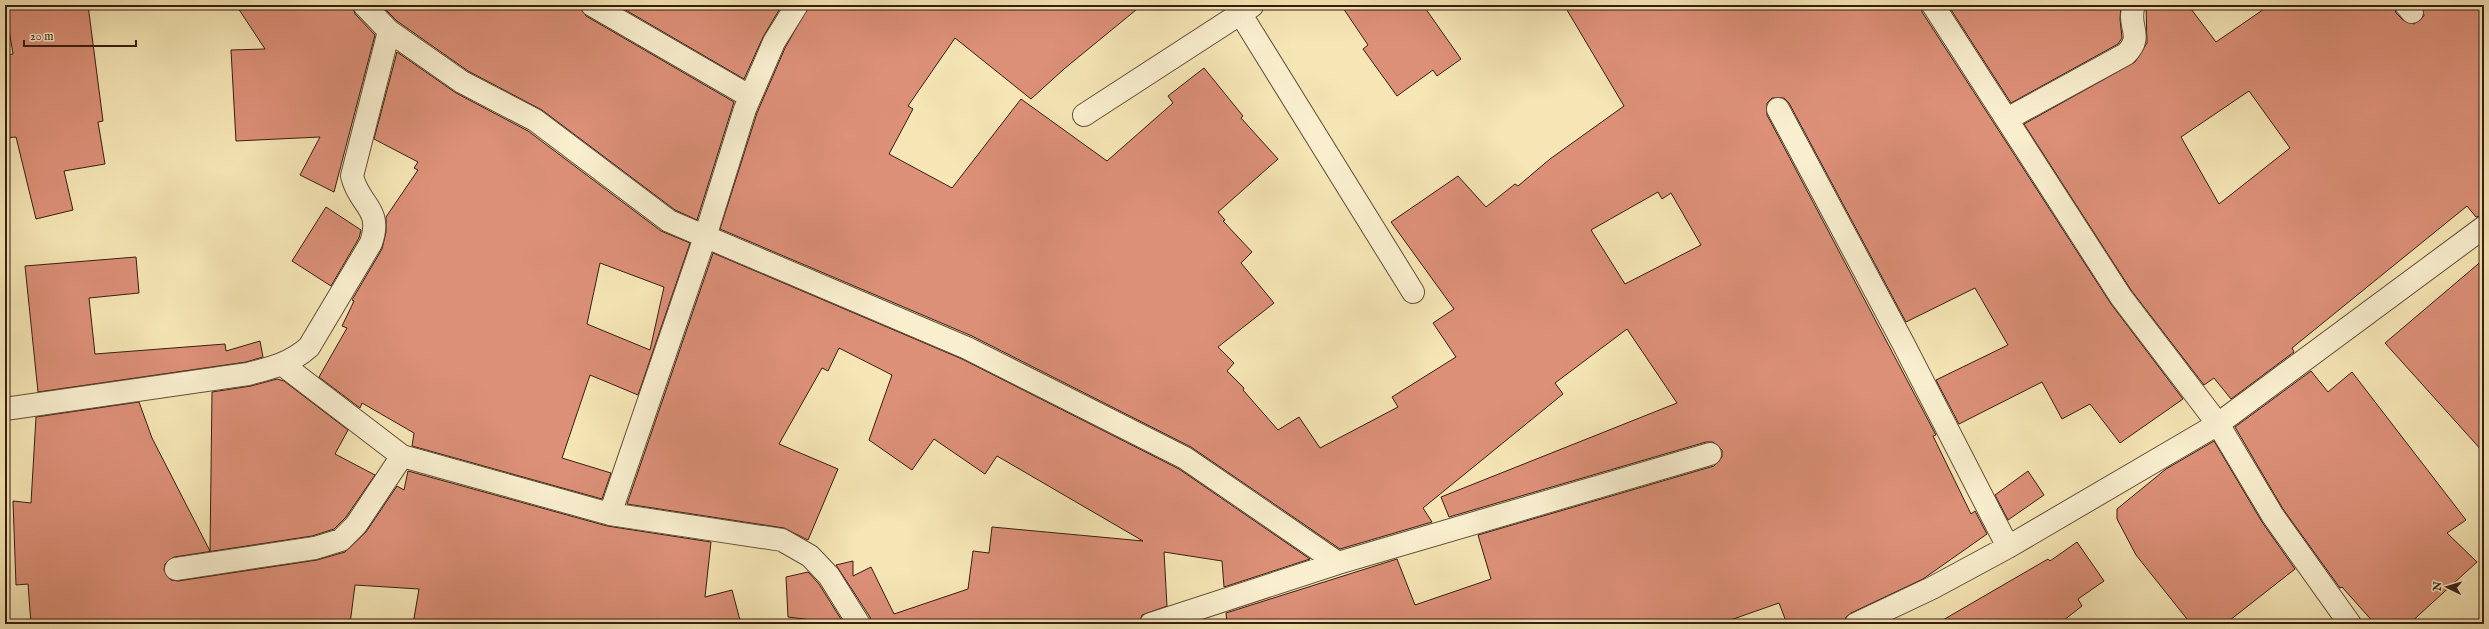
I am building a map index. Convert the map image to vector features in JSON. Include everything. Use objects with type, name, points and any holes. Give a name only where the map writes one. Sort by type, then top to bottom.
[{"type":"street","points":[[364,5],[389,31],[462,82],[535,120],[669,221],[705,238],[967,348],[1178,454],[1338,563]]},
{"type":"street","points":[[592,5],[750,96]]},
{"type":"street","points":[[610,514],[705,238],[750,96],[774,42],[797,5]]},
{"type":"street","points":[[1933,5],[2121,297],[2218,424],[2273,516],[2350,624]]},
{"type":"street","points":[[2007,119],[2126,54],[2134,46],[2136,35],[2132,18],[2134,5]]},
{"type":"street","points":[[1084,115],[1247,9],[1413,292]]},
{"type":"street","points":[[5,409],[248,374],[283,365],[298,357],[309,347],[371,243],[376,228],[372,212],[356,190],[352,176],[389,31]]},
{"type":"street","points":[[1778,109],[1900,336],[2008,547]]},
{"type":"street","points":[[1856,624],[1932,588],[2008,547],[2218,424],[2484,227]]},
{"type":"street","points":[[283,365],[402,456],[610,514],[782,540],[810,556],[829,576],[859,624]]},
{"type":"street","points":[[1151,624],[1338,563],[1710,454]]},
{"type":"street","points":[[176,569],[315,548],[341,540],[356,525],[402,456]]},
{"type":"building","points":[[5,5],[88,5],[103,121],[98,122],[105,164],[64,171],[73,210],[36,219],[16,137],[5,138],[5,55],[13,54]]},
{"type":"building","points":[[236,5],[352,5],[355,14],[375,35],[334,192],[300,175],[320,137],[236,141],[231,50],[265,49]]},
{"type":"building","points":[[381,5],[580,5],[586,16],[734,102],[697,220],[675,210],[542,110],[468,71],[397,21]]},
{"type":"building","points":[[617,5],[782,5],[763,37],[744,79]]},
{"type":"building","points":[[809,5],[1142,5],[1064,69],[1031,99],[955,38],[908,106],[913,109],[889,154],[952,188],[1021,99],[1107,161],[1173,103],[1168,96],[1204,68],[1243,116],[1241,118],[1278,159],[1218,212],[1225,220],[1223,221],[1252,252],[1241,263],[1274,303],[1218,347],[1234,363],[1227,371],[1244,388],[1243,390],[1278,430],[1299,417],[1320,448],[1398,407],[1392,397],[1456,357],[1433,323],[1454,309],[1391,222],[1458,176],[1486,207],[1515,184],[1518,186],[1550,159],[1624,106],[1564,5],[1921,5],[1922,12],[2111,304],[2183,399],[2120,443],[2090,404],[2062,419],[2042,382],[1959,424],[1936,380],[2008,345],[1975,288],[1906,322],[1789,103],[1784,98],[1772,98],[1767,103],[1767,115],[1936,435],[1933,436],[1971,514],[1975,511],[1987,534],[1923,579],[1851,613],[1846,617],[1844,624],[1787,624],[1779,603],[1719,624],[1227,624],[1226,613],[1397,559],[1415,605],[1491,579],[1478,535],[1714,466],[1722,457],[1722,450],[1713,442],[1706,442],[1449,517],[1441,497],[1677,403],[1627,329],[1555,383],[1563,394],[1423,508],[1432,522],[1340,549],[1191,447],[972,336],[720,229],[757,113],[785,48]],"holes":[[[1658,192],[1662,199],[1671,193],[1701,245],[1625,284],[1591,230]]]},
{"type":"building","points":[[1341,5],[1423,5],[1461,59],[1437,76],[1433,70],[1397,96],[1363,49],[1368,45]]},
{"type":"building","points":[[1948,5],[2121,5],[2120,19],[2122,38],[2118,44],[2011,103]]},
{"type":"building","points":[[2146,5],[2188,5],[2216,42],[2270,5],[2394,5],[2396,13],[2403,20],[2414,24],[2424,16],[2422,5],[2484,5],[2484,215],[2476,217],[2467,206],[2292,348],[2294,352],[2231,399],[2214,378],[2204,385],[2131,290],[2024,124],[2135,62],[2147,43]],"holes":[[[2249,91],[2290,148],[2219,204],[2181,137]]]},
{"type":"building","points":[[397,52],[456,93],[528,131],[661,231],[690,243],[638,395],[590,375],[562,458],[611,473],[602,499],[412,446],[414,433],[362,403],[360,408],[319,377],[347,328],[342,326],[354,301],[352,300],[382,249],[386,232],[386,217],[418,170],[414,168],[418,162],[374,139]],"holes":[[[600,263],[664,287],[650,350],[587,324]]]},
{"type":"building","points":[[326,207],[361,230],[359,238],[331,286],[292,261]]},
{"type":"building","points":[[713,253],[962,359],[1179,469],[1310,559],[1224,587],[1222,561],[1164,552],[1167,606],[1142,615],[1139,624],[871,624],[870,617],[836,565],[853,561],[853,576],[871,567],[894,614],[968,589],[973,551],[989,553],[992,527],[1143,541],[997,456],[985,474],[934,439],[912,470],[869,440],[892,375],[839,348],[828,371],[822,368],[779,444],[838,469],[808,540],[784,528],[627,504]]},
{"type":"building","points":[[136,257],[139,293],[89,298],[95,354],[225,344],[226,351],[260,341],[263,357],[246,362],[38,392],[25,266]]},
{"type":"building","points":[[2484,259],[2484,453],[2385,343]]},
{"type":"building","points":[[2311,371],[2328,392],[2352,372],[2466,520],[2447,533],[2477,562],[2409,624],[2375,624],[2342,587],[2340,588],[2283,509],[2235,427]]},
{"type":"building","points":[[277,379],[284,381],[348,430],[335,454],[375,475],[346,517],[334,529],[312,536],[174,557],[165,564],[164,570],[171,580],[178,581],[317,560],[345,552],[366,532],[397,486],[404,490],[408,471],[607,526],[711,542],[705,597],[732,590],[741,624],[413,624],[419,589],[355,585],[350,624],[31,624],[28,584],[16,585],[13,501],[31,503],[36,417],[139,402],[152,438],[210,551],[212,392],[251,386]]},
{"type":"building","points":[[2214,441],[2262,522],[2295,569],[2225,624],[2191,624],[2136,555],[2117,519],[2117,509],[2166,469]]},
{"type":"building","points":[[2028,471],[2044,495],[2008,520],[1995,495]]},
{"type":"building","points":[[2077,542],[2104,581],[2078,599],[2082,606],[2059,624],[1936,624],[2048,559],[2050,561]]},
{"type":"building","points":[[808,572],[819,584],[844,624],[788,617],[786,577]]}]
